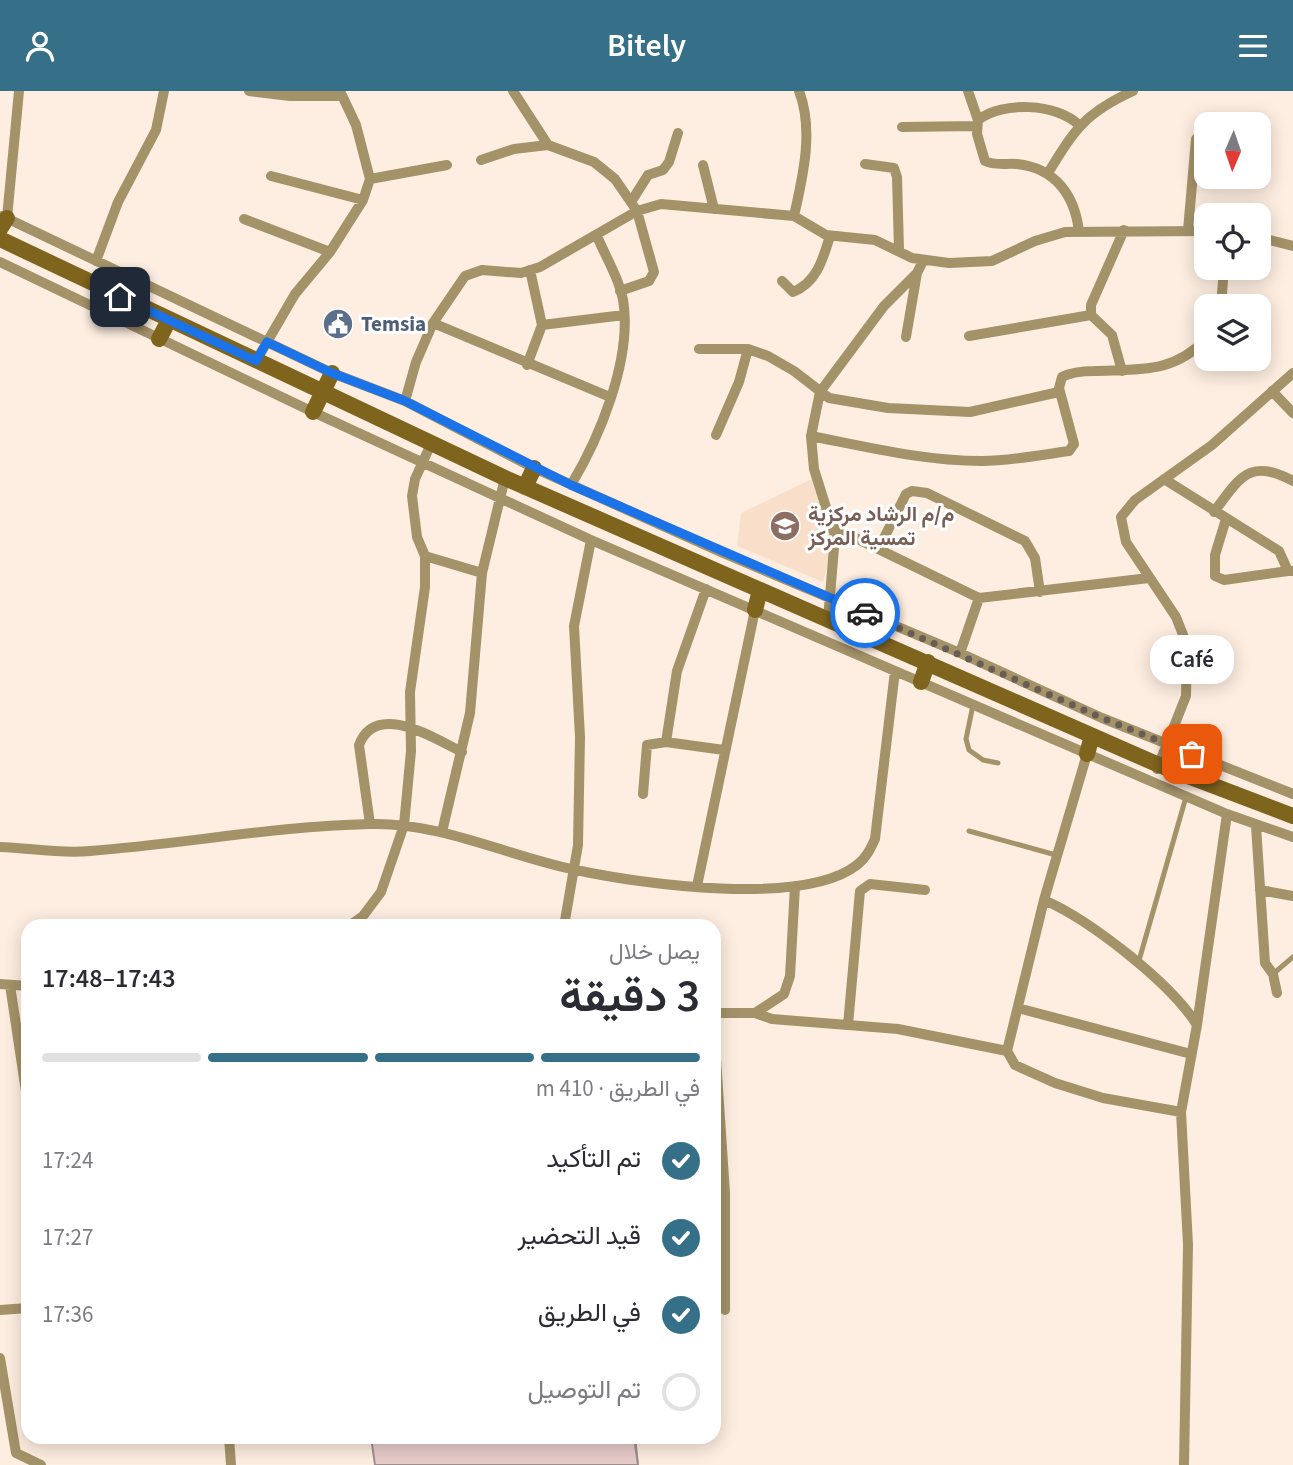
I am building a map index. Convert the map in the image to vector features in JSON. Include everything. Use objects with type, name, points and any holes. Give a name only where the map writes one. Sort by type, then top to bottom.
[{"type":"main road","points":[[0,239],[525,487],[1159,765],[1293,816]]},
{"type":"main road","points":[[159,339],[169,320]]},
{"type":"main road","points":[[313,412],[332,373]]},
{"type":"main road","points":[[525,487],[534,468]]},
{"type":"main road","points":[[755,610],[760,590]]},
{"type":"main road","points":[[920,682],[928,662]]},
{"type":"main road","points":[[1087,754],[1093,736]]},
{"type":"street","points":[[19,91],[2,221],[96,261],[332,373],[405,401],[571,485],[1168,745],[1293,794]]},
{"type":"street","points":[[96,261],[118,202],[156,130],[164,91]]},
{"type":"street","points":[[249,91],[290,96],[341,94],[356,125],[370,179],[363,199],[330,252],[295,294],[256,361]]},
{"type":"street","points":[[513,91],[548,145]]},
{"type":"street","points":[[794,216],[806,148],[805,113],[799,91]]},
{"type":"street","points":[[968,91],[986,162],[1027,165],[1048,173],[1072,201],[1079,232]]},
{"type":"street","points":[[1048,173],[1079,125],[1109,102],[1133,91]]},
{"type":"street","points":[[902,127],[977,123],[993,112],[1028,108],[1059,113],[1079,125]]},
{"type":"street","points":[[405,401],[416,362],[433,323],[458,284],[474,271],[521,273],[530,270],[558,260],[597,236],[634,207],[648,175],[663,170],[670,162],[678,133]]},
{"type":"street","points":[[481,160],[514,149],[548,145],[594,162],[615,179],[634,207],[654,272],[649,281],[620,291]]},
{"type":"street","points":[[1188,230],[1194,162]]},
{"type":"street","points":[[865,164],[894,168],[897,177],[899,250]]},
{"type":"street","points":[[370,179],[447,165]]},
{"type":"street","points":[[703,165],[714,209]]},
{"type":"street","points":[[271,176],[363,199]]},
{"type":"street","points":[[634,207],[661,204],[794,216],[830,236],[876,240],[923,261],[992,261],[1043,238],[1079,232],[1194,230]]},
{"type":"street","points":[[244,219],[330,252]]},
{"type":"street","points":[[1122,371],[1112,335],[1091,315],[1091,305],[1124,230]]},
{"type":"street","points":[[571,485],[592,450],[610,397],[625,334],[620,291],[597,236]]},
{"type":"street","points":[[782,281],[793,292],[809,282],[821,267],[830,236]]},
{"type":"street","points":[[1271,240],[1293,246]]},
{"type":"street","points":[[906,337],[917,273],[923,261]]},
{"type":"street","points":[[0,262],[313,412],[591,540],[1186,797],[1256,826],[1293,837]]},
{"type":"street","points":[[527,365],[542,325],[530,270]]},
{"type":"street","points":[[828,619],[835,551],[833,527],[814,469],[811,436],[820,392],[884,306],[917,273]]},
{"type":"street","points":[[542,325],[624,315]]},
{"type":"street","points":[[969,336],[1091,315]]},
{"type":"street","points":[[433,323],[527,365],[610,397]]},
{"type":"street","points":[[699,349],[748,349],[794,371],[820,392],[845,402],[951,413],[1013,404],[1059,392]]},
{"type":"street","points":[[716,435],[739,382],[748,349]]},
{"type":"street","points":[[811,436],[899,453],[961,460],[995,460],[1069,451],[1074,444],[1059,392],[1060,380],[1067,374],[1168,366],[1194,350]]},
{"type":"street","points":[[1151,781],[1186,696],[1186,645],[1176,617],[1126,542],[1121,517],[1128,506],[1212,445],[1293,373]]},
{"type":"street","points":[[1272,391],[1293,413]]},
{"type":"street","points":[[359,919],[381,893],[404,825],[411,727],[410,692],[425,587],[425,556],[411,509],[415,479],[431,444]]},
{"type":"street","points":[[1214,512],[1231,488],[1252,471],[1269,471],[1293,481]]},
{"type":"street","points":[[442,832],[470,713],[482,573],[505,478]]},
{"type":"street","points":[[1164,479],[1279,551],[1290,571],[1219,578],[1214,570],[1215,555],[1226,519]]},
{"type":"street","points":[[879,548],[906,494],[912,491],[927,493],[1009,532],[1030,546],[1040,592]]},
{"type":"street","points":[[833,527],[979,598],[1149,578]]},
{"type":"street","points":[[565,919],[575,870],[580,737],[574,626],[591,540]]},
{"type":"street","points":[[425,556],[482,573]]},
{"type":"street","points":[[666,742],[677,671],[706,589]]},
{"type":"street","points":[[960,653],[979,598]]},
{"type":"street","points":[[697,886],[755,610]]},
{"type":"street","points":[[0,848],[87,852],[229,834],[370,824],[404,825],[442,832],[493,849],[575,870],[697,886],[795,886],[843,874],[868,854],[878,823],[895,671]]},
{"type":"street","points":[[370,824],[359,744],[362,735],[383,723],[411,727],[462,753]]},
{"type":"street","points":[[643,794],[647,745],[666,742],[724,750]]},
{"type":"street","points":[[1087,754],[1056,855],[1007,1051],[1015,1065],[1055,1083],[1103,1098],[1181,1112]]},
{"type":"street","points":[[1184,1465],[1188,1244],[1181,1112],[1197,1025],[1227,814]]},
{"type":"street","points":[[1256,826],[1265,963],[1273,974],[1277,993]]},
{"type":"street","points":[[848,1025],[860,891],[870,884],[925,890]]},
{"type":"street","points":[[755,1013],[777,1000],[787,988],[795,886]]},
{"type":"street","points":[[1261,890],[1293,896]]},
{"type":"street","points":[[1044,900],[1063,908],[1138,964],[1184,1007],[1197,1025]]},
{"type":"street","points":[[5,984],[21,1068]]},
{"type":"street","points":[[1018,1008],[1191,1054]]},
{"type":"street","points":[[721,1013],[755,1013],[772,1019],[898,1029],[1007,1051]]},
{"type":"street","points":[[721,1216],[725,1310]]},
{"type":"street","points":[[0,1310],[21,1308]]},
{"type":"street","points":[[0,1358],[16,1453],[41,1465]]},
{"type":"street","points":[[230,1444],[231,1465]]},
{"type":"lane","points":[[973,705],[966,739],[969,750],[983,759],[998,763]]},
{"type":"lane","points":[[1138,964],[1186,797]]},
{"type":"lane","points":[[969,831],[1056,855]]},
{"type":"lane","points":[[1273,974],[1293,957]]},
{"type":"shaded area","name":"م/م الرشاد مركزية تمسية المركز","points":[[816,477],[835,540],[823,582],[737,546],[741,513]]},
{"type":"building","points":[[372,1444],[635,1444],[638,1465],[375,1465]]},
{"type":"way so far","points":[[865,613],[1102,718],[1192,754]]},
{"type":"place","name":"Temsia","points":[[338,324]]},
{"type":"place","name":"م/م الرشاد مركزية تمسية المركز","points":[[785,526]]},
{"type":"place","name":"Café","points":[[1192,754]]},
{"type":"route","points":[[120,297],[256,361],[267,342],[332,373],[405,401],[571,485],[865,613]]}]
